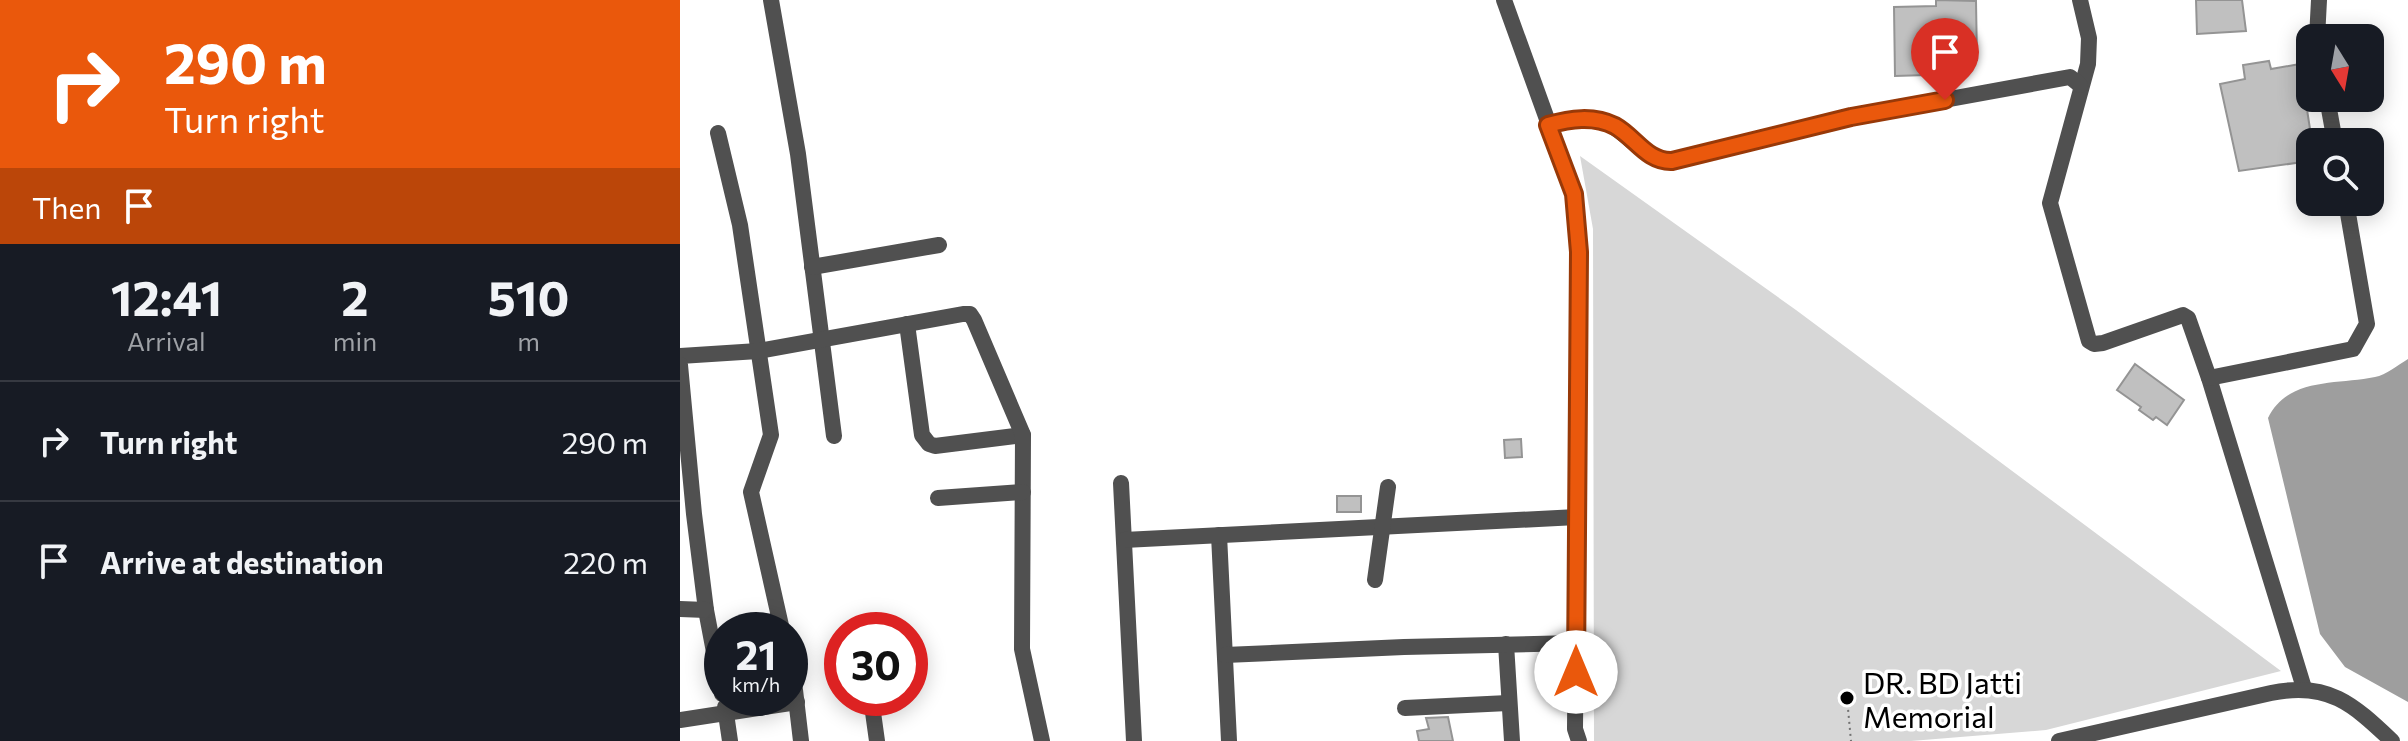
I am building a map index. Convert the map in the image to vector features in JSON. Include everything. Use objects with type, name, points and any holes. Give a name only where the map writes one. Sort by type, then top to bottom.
[{"type":"street","points":[[771,0],[798,154],[834,436]]},
{"type":"street","points":[[1504,0],[1574,194],[1579,252],[1575,729],[1579,741]]},
{"type":"street","points":[[2080,0],[2089,38],[2088,64],[2080,85]]},
{"type":"street","points":[[2318,24],[2319,0]]},
{"type":"street","points":[[1548,125],[1569,119],[1594,119],[1616,127],[1658,160],[1672,161],[1851,117],[2070,77],[2076,79],[2082,90],[2050,203],[2089,341],[2103,343],[2183,315],[2188,318],[2304,688]]},
{"type":"street","points":[[718,133],[740,225],[771,435],[751,492],[778,612]]},
{"type":"street","points":[[2209,378],[2353,349],[2367,324],[2348,216]]},
{"type":"street","points":[[812,267],[939,245]]},
{"type":"street","points":[[680,356],[758,351],[970,314],[1023,435],[1022,649],[1042,741]]},
{"type":"street","points":[[907,324],[925,441],[935,446],[1023,435]]},
{"type":"street","points":[[680,365],[687,514],[706,610],[680,609]]},
{"type":"street","points":[[1121,483],[1134,741]]},
{"type":"street","points":[[1375,580],[1388,487]]},
{"type":"street","points":[[938,498],[1023,492]]},
{"type":"street","points":[[1124,540],[1577,517]]},
{"type":"street","points":[[1219,535],[1229,741]]},
{"type":"street","points":[[1225,655],[1576,643]]},
{"type":"street","points":[[1506,644],[1512,741]]},
{"type":"street","points":[[2059,741],[2304,688],[2339,699],[2357,710],[2392,741]]},
{"type":"street","points":[[1405,708],[1508,703]]},
{"type":"street","points":[[680,720],[704,710]]},
{"type":"street","points":[[726,716],[730,741]]},
{"type":"street","points":[[798,716],[801,741]]},
{"type":"street","points":[[874,716],[877,741]]},
{"type":"path","points":[[1847,698],[1851,741]]},
{"type":"shaded area","points":[[1580,156],[1796,310],[2281,671],[2046,730],[1911,741],[1594,741],[1593,229]]},
{"type":"shaded area","points":[[2408,359],[2408,702],[2345,667],[2320,634],[2268,418],[2288,395],[2300,389],[2379,376]]},
{"type":"building","points":[[1936,0],[1976,1],[1977,60],[1960,60],[1960,56],[1926,57],[1927,75],[1895,76],[1894,7],[1936,6]]},
{"type":"building","points":[[2196,0],[2242,0],[2246,31],[2197,34]]},
{"type":"building","points":[[2269,61],[2271,69],[2296,65],[2296,112],[2307,112],[2310,128],[2296,128],[2296,163],[2239,171],[2220,84],[2245,79],[2243,65]]},
{"type":"building","points":[[2135,364],[2184,400],[2167,425],[2156,417],[2153,420],[2117,390]]},
{"type":"building","points":[[1521,439],[1522,457],[1505,458],[1504,440]]},
{"type":"building","points":[[1337,496],[1361,496],[1361,512],[1337,512]]},
{"type":"building","points":[[1448,717],[1453,741],[1419,741],[1417,731],[1429,729],[1426,718]]},
{"type":"place","name":"DR. BD Jatti Memorial","points":[[1847,698]]},
{"type":"route","points":[[1576,672],[1579,252],[1574,194],[1548,125],[1569,119],[1594,119],[1616,127],[1658,160],[1672,161],[1851,117],[1945,100]]}]
